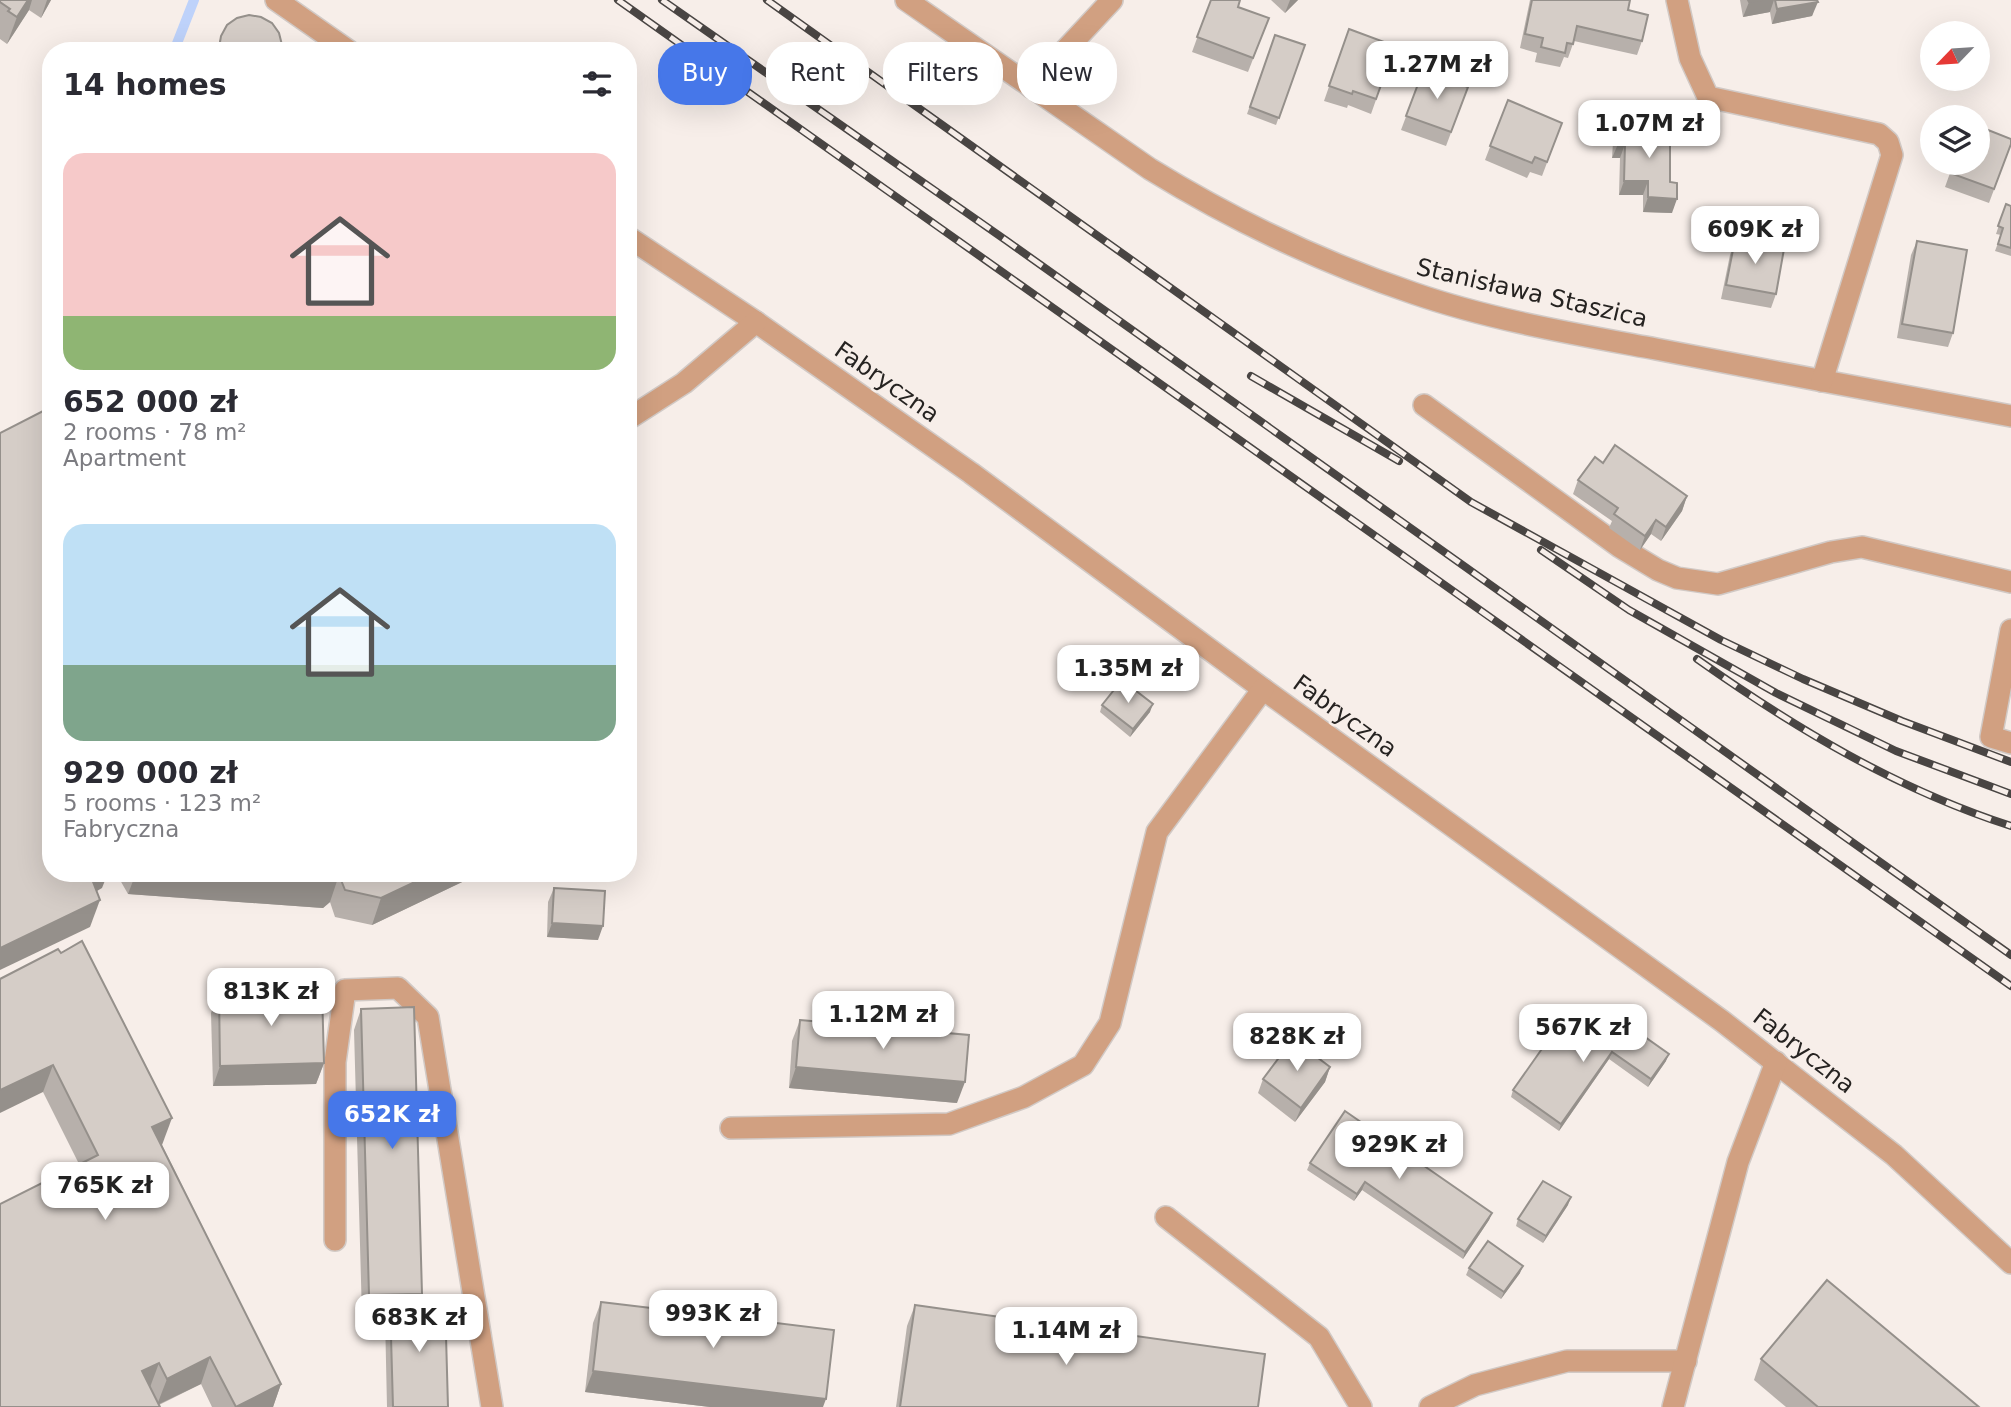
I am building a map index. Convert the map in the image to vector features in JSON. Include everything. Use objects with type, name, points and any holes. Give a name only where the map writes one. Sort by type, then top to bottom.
[{"type":"street","points":[[276,0],[336,42]]},
{"type":"street","name":"Stanisława Staszica","points":[[906,0],[1017,76]]},
{"type":"street","points":[[1072,42],[1112,0]]},
{"type":"street","points":[[1677,0],[1690,58],[1708,97],[1879,135],[1888,142],[1892,155],[1822,382]]},
{"type":"street","name":"Stanisława Staszica","points":[[1058,105],[1188,192],[1290,244],[1356,273],[1416,295],[1587,336],[2011,416]]},
{"type":"street","name":"Fabryczna","points":[[637,243],[756,322],[971,473],[1776,1062],[1895,1155],[2011,1263]]},
{"type":"street","points":[[637,413],[684,383],[756,322]]},
{"type":"street","points":[[1424,405],[1620,547],[1677,578],[1718,584],[1831,552],[1862,547],[2011,582]]},
{"type":"street","points":[[2011,630],[1991,737],[2011,743]]},
{"type":"street","points":[[731,1128],[949,1124],[1024,1097],[1083,1065],[1110,1023],[1157,832],[1263,689]]},
{"type":"street","points":[[335,1240],[335,1062],[345,990],[398,988],[428,1017],[492,1407]]},
{"type":"street","points":[[1673,1407],[1738,1162],[1776,1062]]},
{"type":"street","points":[[1166,1217],[1319,1337],[1361,1407]]},
{"type":"street","points":[[1430,1407],[1475,1385],[1567,1361],[1686,1361]]},
{"type":"building","points":[[0,0],[28,0],[17,17],[8,11],[10,9]]},
{"type":"building","points":[[1211,0],[1240,0],[1238,7],[1269,18],[1253,58],[1197,37]]},
{"type":"building","points":[[1532,0],[1630,0],[1628,10],[1648,15],[1642,41],[1577,26],[1573,44],[1567,43],[1565,53],[1541,47],[1543,38],[1525,34]]},
{"type":"building","points":[[1775,0],[1817,0],[1818,2],[1777,9]]},
{"type":"building","points":[[249,15],[261,17],[272,23],[281,42],[220,42],[227,25],[237,18]]},
{"type":"building","points":[[1349,29],[1395,46],[1376,99],[1329,86]]},
{"type":"building","points":[[1275,35],[1305,45],[1279,118],[1250,107]]},
{"type":"building","points":[[1423,71],[1468,87],[1451,132],[1406,116]]},
{"type":"building","points":[[1508,100],[1562,123],[1547,162],[1535,157],[1532,163],[1490,146]]},
{"type":"building","points":[[1618,128],[1670,129],[1670,182],[1677,183],[1677,199],[1648,197],[1648,181],[1624,181],[1625,144],[1618,144]]},
{"type":"building","points":[[1990,131],[2011,139],[1994,189],[1956,175],[1990,175]]},
{"type":"building","points":[[2006,204],[2011,206],[2011,248],[1998,244],[2003,228],[1998,226]]},
{"type":"building","points":[[1755,235],[1767,238],[1766,246],[1784,249],[1776,294],[1726,285],[1735,240],[1753,244]]},
{"type":"building","points":[[1917,241],[1967,250],[1953,333],[1902,324]]},
{"type":"building","points":[[42,412],[42,882],[93,882],[100,900],[0,948],[0,433]]},
{"type":"building","points":[[1615,445],[1687,496],[1666,527],[1656,520],[1645,536],[1614,514],[1618,508],[1578,480],[1595,457],[1603,463]]},
{"type":"building","points":[[1122,680],[1153,704],[1133,729],[1102,705]]},
{"type":"building","points":[[342,882],[415,882],[381,898],[345,890]]},
{"type":"building","points":[[554,888],[605,891],[603,926],[552,923]]},
{"type":"building","points":[[82,941],[172,1118],[152,1127],[281,1384],[236,1407],[210,1357],[167,1379],[159,1363],[142,1371],[160,1407],[0,1407],[0,1204],[98,1155],[53,1065],[0,1090],[0,979],[58,949],[61,953]]},
{"type":"building","points":[[322,990],[324,1063],[220,1066],[219,992]]},
{"type":"building","points":[[414,1007],[422,1294],[369,1295],[361,1009]]},
{"type":"building","points":[[1611,1013],[1669,1054],[1651,1079],[1612,1052],[1561,1124],[1513,1090],[1563,1019],[1592,1039]]},
{"type":"building","points":[[800,1020],[969,1035],[965,1082],[796,1067]]},
{"type":"building","points":[[1293,1039],[1330,1067],[1301,1108],[1263,1079]]},
{"type":"building","points":[[1345,1111],[1492,1213],[1465,1252],[1365,1182],[1357,1194],[1310,1163]]},
{"type":"building","points":[[1543,1181],[1571,1197],[1546,1236],[1518,1219]]},
{"type":"building","points":[[1488,1241],[1523,1266],[1504,1292],[1469,1268]]},
{"type":"building","points":[[1827,1280],[1979,1407],[1818,1407],[1761,1359]]},
{"type":"building","points":[[445,1300],[448,1407],[393,1407],[390,1301]]},
{"type":"building","points":[[601,1302],[834,1330],[826,1399],[593,1371]]},
{"type":"building","points":[[915,1305],[1265,1354],[1258,1407],[900,1407]]},
{"type":"waterway","points":[[178,42],[194,0]]},
{"type":"railway","points":[[618,0],[2011,986]]},
{"type":"railway","points":[[662,0],[1007,241],[2011,955]]},
{"type":"railway","points":[[767,0],[1471,502],[1721,640],[1803,679],[1902,721],[2011,762]]},
{"type":"railway","points":[[1251,376],[1399,461]]},
{"type":"railway","points":[[1541,550],[1629,610],[1776,693],[1896,751],[2011,794]]},
{"type":"railway","points":[[1697,659],[1771,709],[1887,775],[1927,794],[2011,826]]}]
